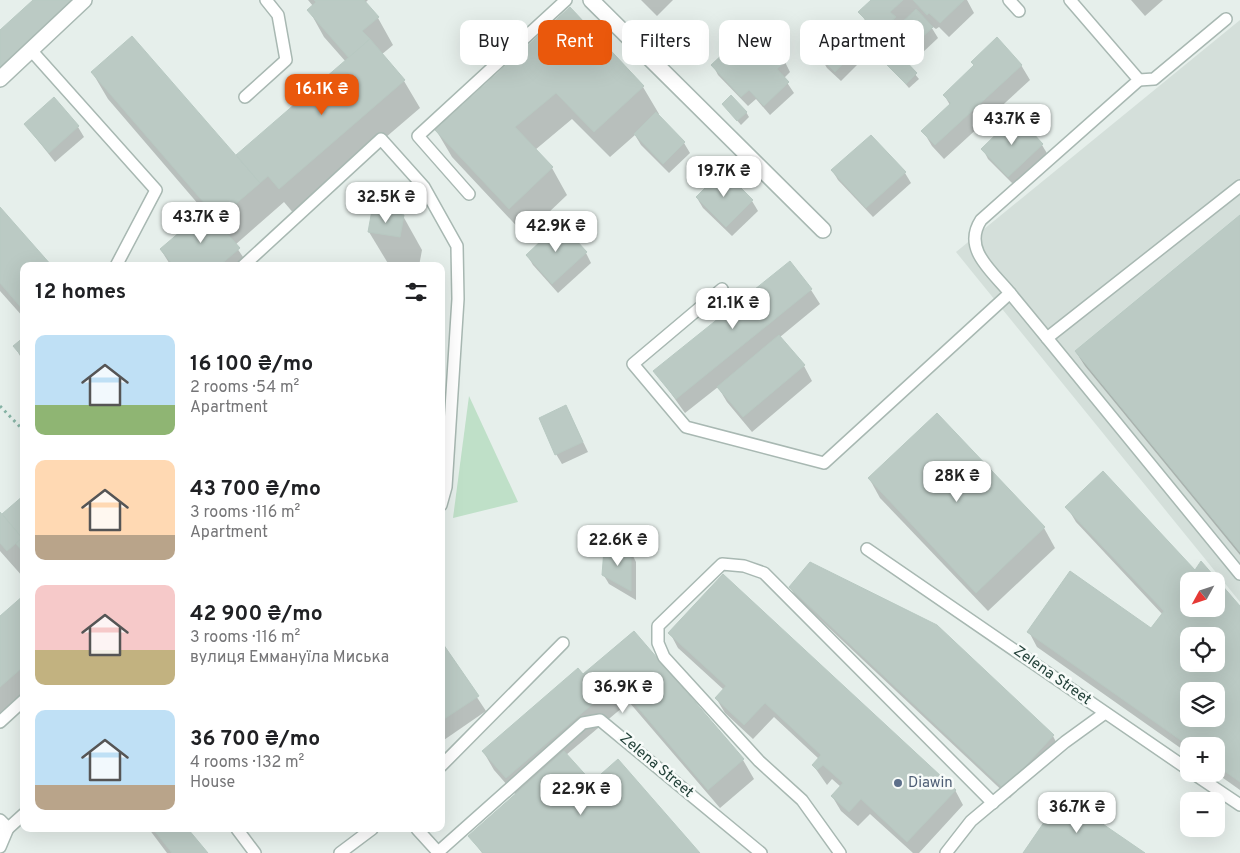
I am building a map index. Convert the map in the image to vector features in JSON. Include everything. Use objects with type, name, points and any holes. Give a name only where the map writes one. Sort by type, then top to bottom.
[{"type":"street","points":[[0,79],[84,0]]},
{"type":"street","points":[[591,0],[823,230]]},
{"type":"lane","points":[[245,97],[286,60],[278,15],[266,0]]},
{"type":"lane","points":[[469,194],[418,136],[566,0]]},
{"type":"lane","points":[[1009,0],[1019,11]]},
{"type":"lane","points":[[1070,0],[1139,80]]},
{"type":"lane","points":[[1226,19],[1154,79],[1139,80],[981,220],[974,230],[973,243],[979,254],[1010,294],[1240,574]]},
{"type":"lane","points":[[30,49],[156,190],[118,262]]},
{"type":"lane","points":[[247,262],[381,139],[424,187],[457,246],[457,318],[445,491]]},
{"type":"lane","points":[[1046,338],[1240,186]]},
{"type":"lane","points":[[722,289],[633,364],[686,427],[824,463],[1010,294]]},
{"type":"lane","name":"Zelena Street","points":[[867,549],[1180,764]]},
{"type":"lane","points":[[840,853],[802,800],[760,761],[664,657],[658,644],[658,626],[722,564],[744,566],[764,573],[993,803]]},
{"type":"lane","points":[[445,762],[563,642]]},
{"type":"lane","points":[[0,722],[20,704]]},
{"type":"lane","points":[[946,853],[971,821],[1065,742],[1105,713]]},
{"type":"lane","name":"Zelena Street","points":[[437,852],[583,723],[600,720],[761,853]]},
{"type":"lane","points":[[1206,782],[1240,805]]},
{"type":"lane","points":[[0,847],[4,832],[20,818]]},
{"type":"lane","points":[[0,820],[4,832]]},
{"type":"lane","points":[[238,832],[255,853]]},
{"type":"lane","points":[[340,853],[368,832]]},
{"type":"lane","points":[[420,832],[437,852]]},
{"type":"path","points":[[0,406],[20,427]]},
{"type":"shaded area","points":[[1240,20],[1240,602],[1225,584],[1225,572],[1216,572],[956,252]]},
{"type":"green space","points":[[469,396],[518,502],[453,518]]},
{"type":"building","points":[[33,0],[73,0],[0,67],[0,30]]},
{"type":"building","points":[[314,0],[364,0],[379,17],[362,31],[370,39],[349,58],[307,10],[316,2]]},
{"type":"building","points":[[871,0],[903,0],[890,12],[896,17],[893,20],[866,20],[858,12]]},
{"type":"building","points":[[913,0],[964,0],[940,23],[929,13],[927,15]]},
{"type":"building","points":[[570,7],[582,20],[556,20]]},
{"type":"building","points":[[916,9],[933,27],[924,36],[924,20],[904,20]]},
{"type":"building","points":[[132,36],[260,183],[218,219],[91,72]]},
{"type":"building","points":[[538,36],[538,65],[612,65],[612,52],[622,63],[622,65],[624,65],[644,86],[594,132],[556,93],[515,127],[553,167],[509,209],[435,130],[506,65],[528,65],[528,45]]},
{"type":"building","points":[[997,37],[1022,65],[935,145],[921,131],[951,103],[943,95],[974,65],[971,62]]},
{"type":"building","points":[[370,39],[405,80],[279,189],[268,176],[260,183],[236,155]]},
{"type":"building","points":[[719,58],[719,65],[782,65],[777,69],[789,82],[764,106],[749,90],[741,97],[711,65]]},
{"type":"building","points":[[828,65],[842,65],[835,72]]},
{"type":"building","points":[[887,65],[909,65],[917,73],[906,84]]},
{"type":"building","points":[[731,95],[747,112],[737,121],[722,104]]},
{"type":"building","points":[[54,97],[79,126],[49,153],[24,124]]},
{"type":"building","points":[[656,112],[685,142],[663,164],[634,134]]},
{"type":"building","points":[[1016,115],[1043,144],[1008,177],[981,149]]},
{"type":"building","points":[[871,135],[906,172],[866,208],[831,170]]},
{"type":"building","points":[[723,170],[753,200],[726,227],[696,197]]},
{"type":"building","points":[[0,207],[48,262],[20,262],[20,306],[0,283]]},
{"type":"building","points":[[208,208],[218,219],[216,221],[240,248],[224,262],[171,262],[160,249]]},
{"type":"building","points":[[372,210],[404,215],[400,237],[368,232]]},
{"type":"building","points":[[1240,215],[1240,552],[1075,351]]},
{"type":"building","points":[[560,223],[587,252],[552,284],[526,255]]},
{"type":"building","points":[[790,261],[812,289],[676,399],[653,371]]},
{"type":"building","points":[[779,335],[805,365],[743,417],[717,387]]},
{"type":"building","points":[[20,340],[20,354],[13,346]]},
{"type":"building","points":[[566,405],[583,442],[555,455],[539,418]]},
{"type":"building","points":[[937,413],[1045,527],[976,593],[868,478]]},
{"type":"building","points":[[1103,471],[1195,570],[1201,561],[1211,572],[1180,572],[1180,618],[1225,618],[1225,589],[1240,606],[1240,782],[1225,771],[1225,737],[1180,737],[1180,740],[1027,632],[1070,571],[1151,628],[1164,611],[1065,507]]},
{"type":"building","points":[[20,498],[20,536],[2,514]]},
{"type":"building","points":[[0,512],[20,536],[20,540],[7,551],[0,543]]},
{"type":"building","points":[[20,540],[20,548],[16,544]]},
{"type":"building","points":[[604,549],[631,551],[631,591],[602,575]]},
{"type":"building","points":[[810,562],[937,625],[1054,735],[1004,789],[789,587]]},
{"type":"building","points":[[723,574],[956,790],[907,842],[861,799],[849,812],[831,796],[843,783],[823,765],[817,770],[812,765],[821,755],[765,703],[744,725],[715,698],[726,686],[668,633]]},
{"type":"building","points":[[20,598],[20,670],[0,687],[0,616]]},
{"type":"building","points":[[634,631],[744,759],[708,790],[617,683],[506,778],[482,751],[578,668],[583,674]]},
{"type":"building","points":[[445,647],[479,696],[445,718]]},
{"type":"building","points":[[564,751],[592,782],[618,759],[700,853],[483,853],[468,836]]},
{"type":"building","points":[[1062,796],[1145,853],[1023,853]]},
{"type":"building","points":[[155,832],[190,832],[208,853],[172,853]]},
{"type":"place","name":"Diawin","points":[[898,783]]}]
